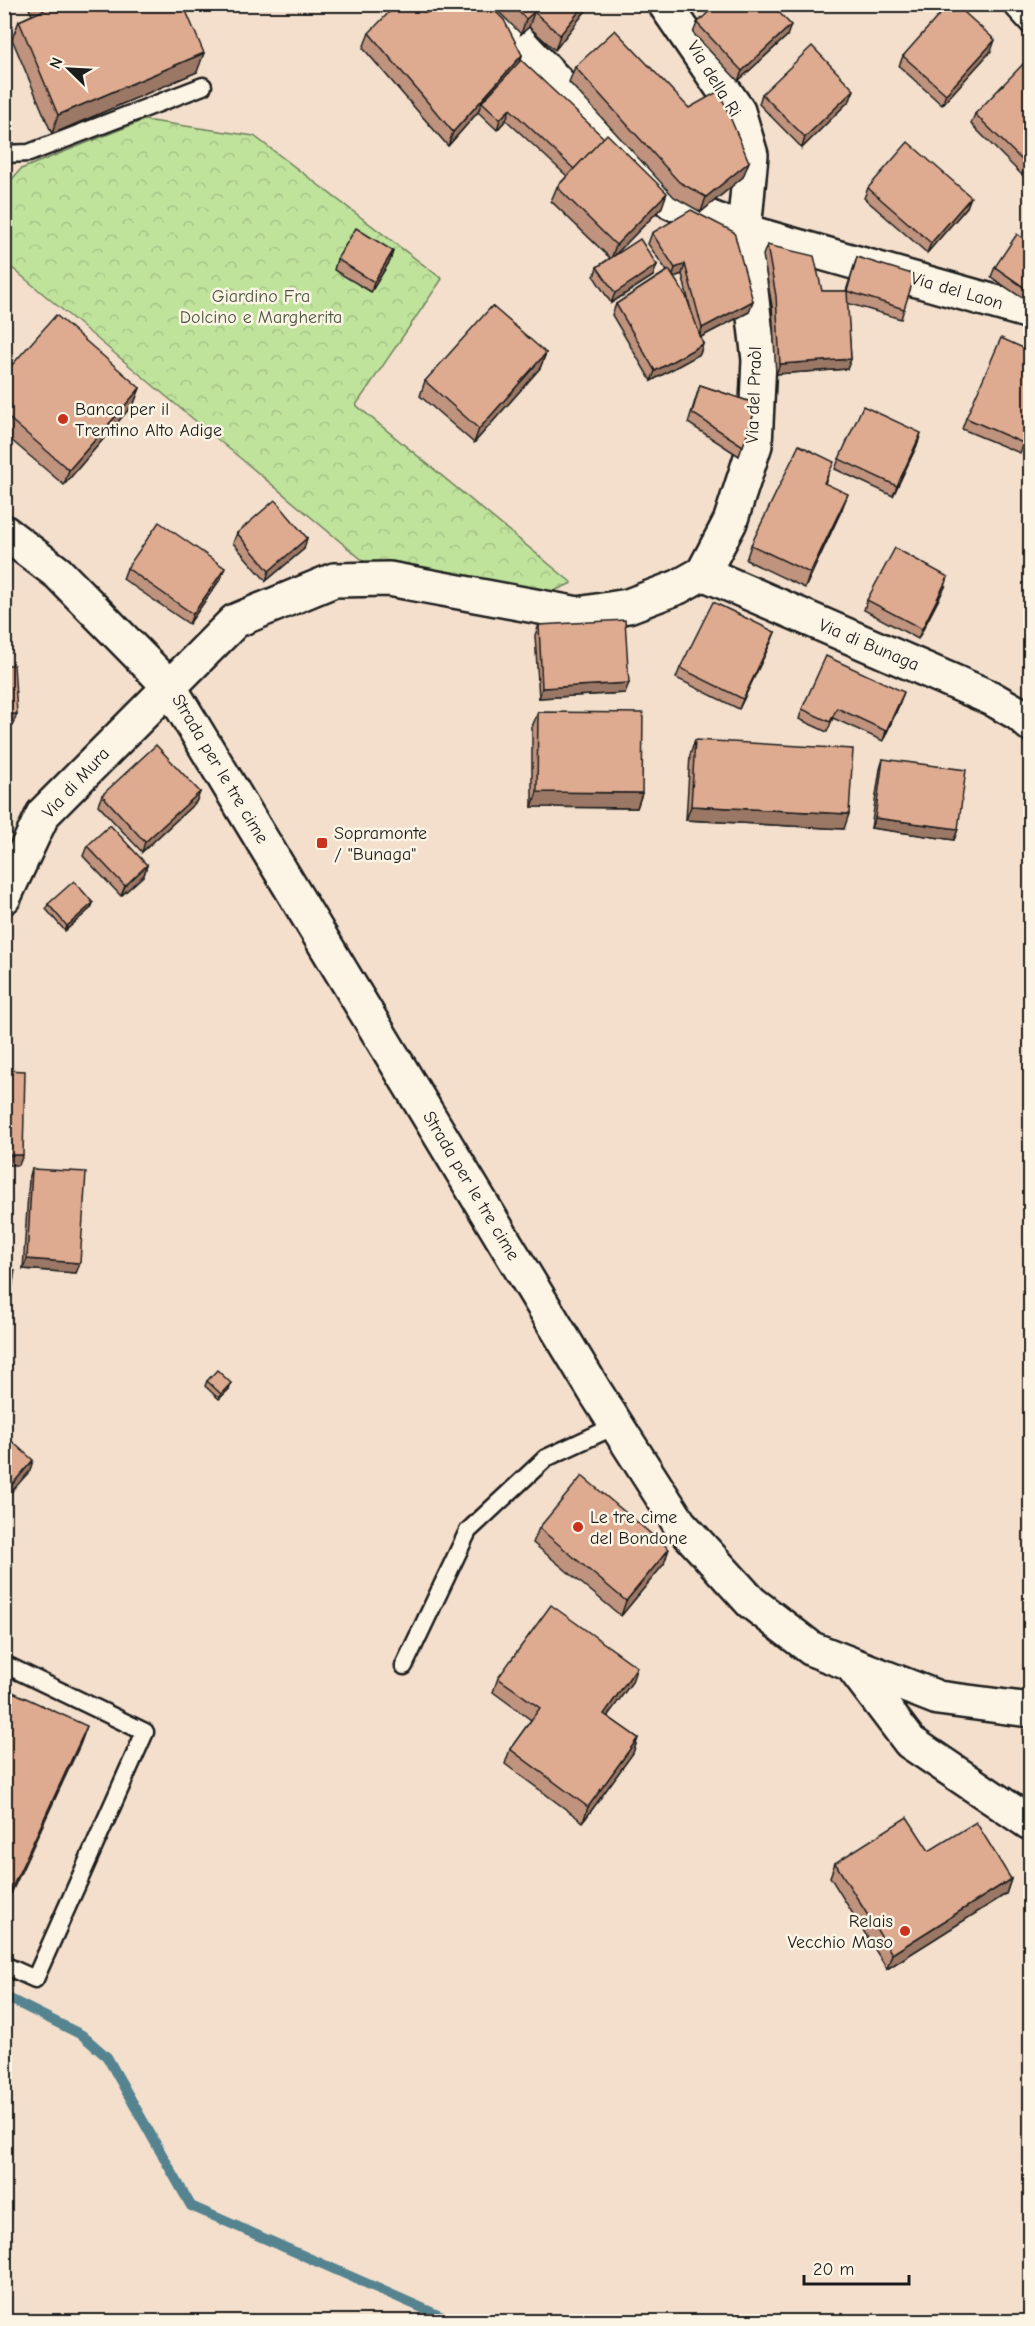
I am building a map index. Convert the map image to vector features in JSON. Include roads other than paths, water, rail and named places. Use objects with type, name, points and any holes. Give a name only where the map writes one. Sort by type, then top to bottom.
[{"type":"street","points":[[483,4],[670,202],[744,231]]},
{"type":"street","name":"Via della Ri","points":[[665,4],[738,111],[751,155],[744,231]]},
{"type":"street","name":"Via del Laon","points":[[744,231],[1030,312]]},
{"type":"street","name":"Via del Praòl","points":[[703,573],[730,522],[755,445],[759,360],[744,231]]},
{"type":"street","name":"Strada per le tre cime","points":[[4,532],[58,573],[169,686],[617,1425],[679,1522],[751,1602],[812,1649],[853,1667],[938,1698],[1030,1710]]},
{"type":"street","points":[[169,686],[235,621],[334,580],[389,579],[578,614],[628,606],[678,587],[703,573]]},
{"type":"street","name":"Via di Bunaga","points":[[703,573],[992,698],[1019,714],[1030,724]]},
{"type":"street","name":"Via di Mura","points":[[4,897],[43,814],[169,686]]},
{"type":"street","points":[[853,1667],[910,1742],[1030,1823]]},
{"type":"lane","points":[[1010,4],[1030,26]]},
{"type":"lane","points":[[4,154],[29,153],[203,86]]},
{"type":"lane","points":[[404,1666],[468,1531],[546,1458],[617,1425]]},
{"type":"lane","points":[[4,1664],[145,1732],[35,1979],[4,1965]]},
{"type":"waterway","points":[[4,1996],[82,2035],[107,2057],[191,2206],[454,2322]]},
{"type":"place","name":"Banca per il Trentino Alto Adige","points":[[63,419]]},
{"type":"place","name":"Sopramonte / \"Bunaga\"","points":[[322,843]]},
{"type":"place","name":"Le tre cime del Bondone","points":[[578,1527]]},
{"type":"place","name":"Relais Vecchio Maso","points":[[905,1931]]},
{"type":"park label","name":"Giardino Fra Dolcino e Margherita","points":[[261,306]]}]
